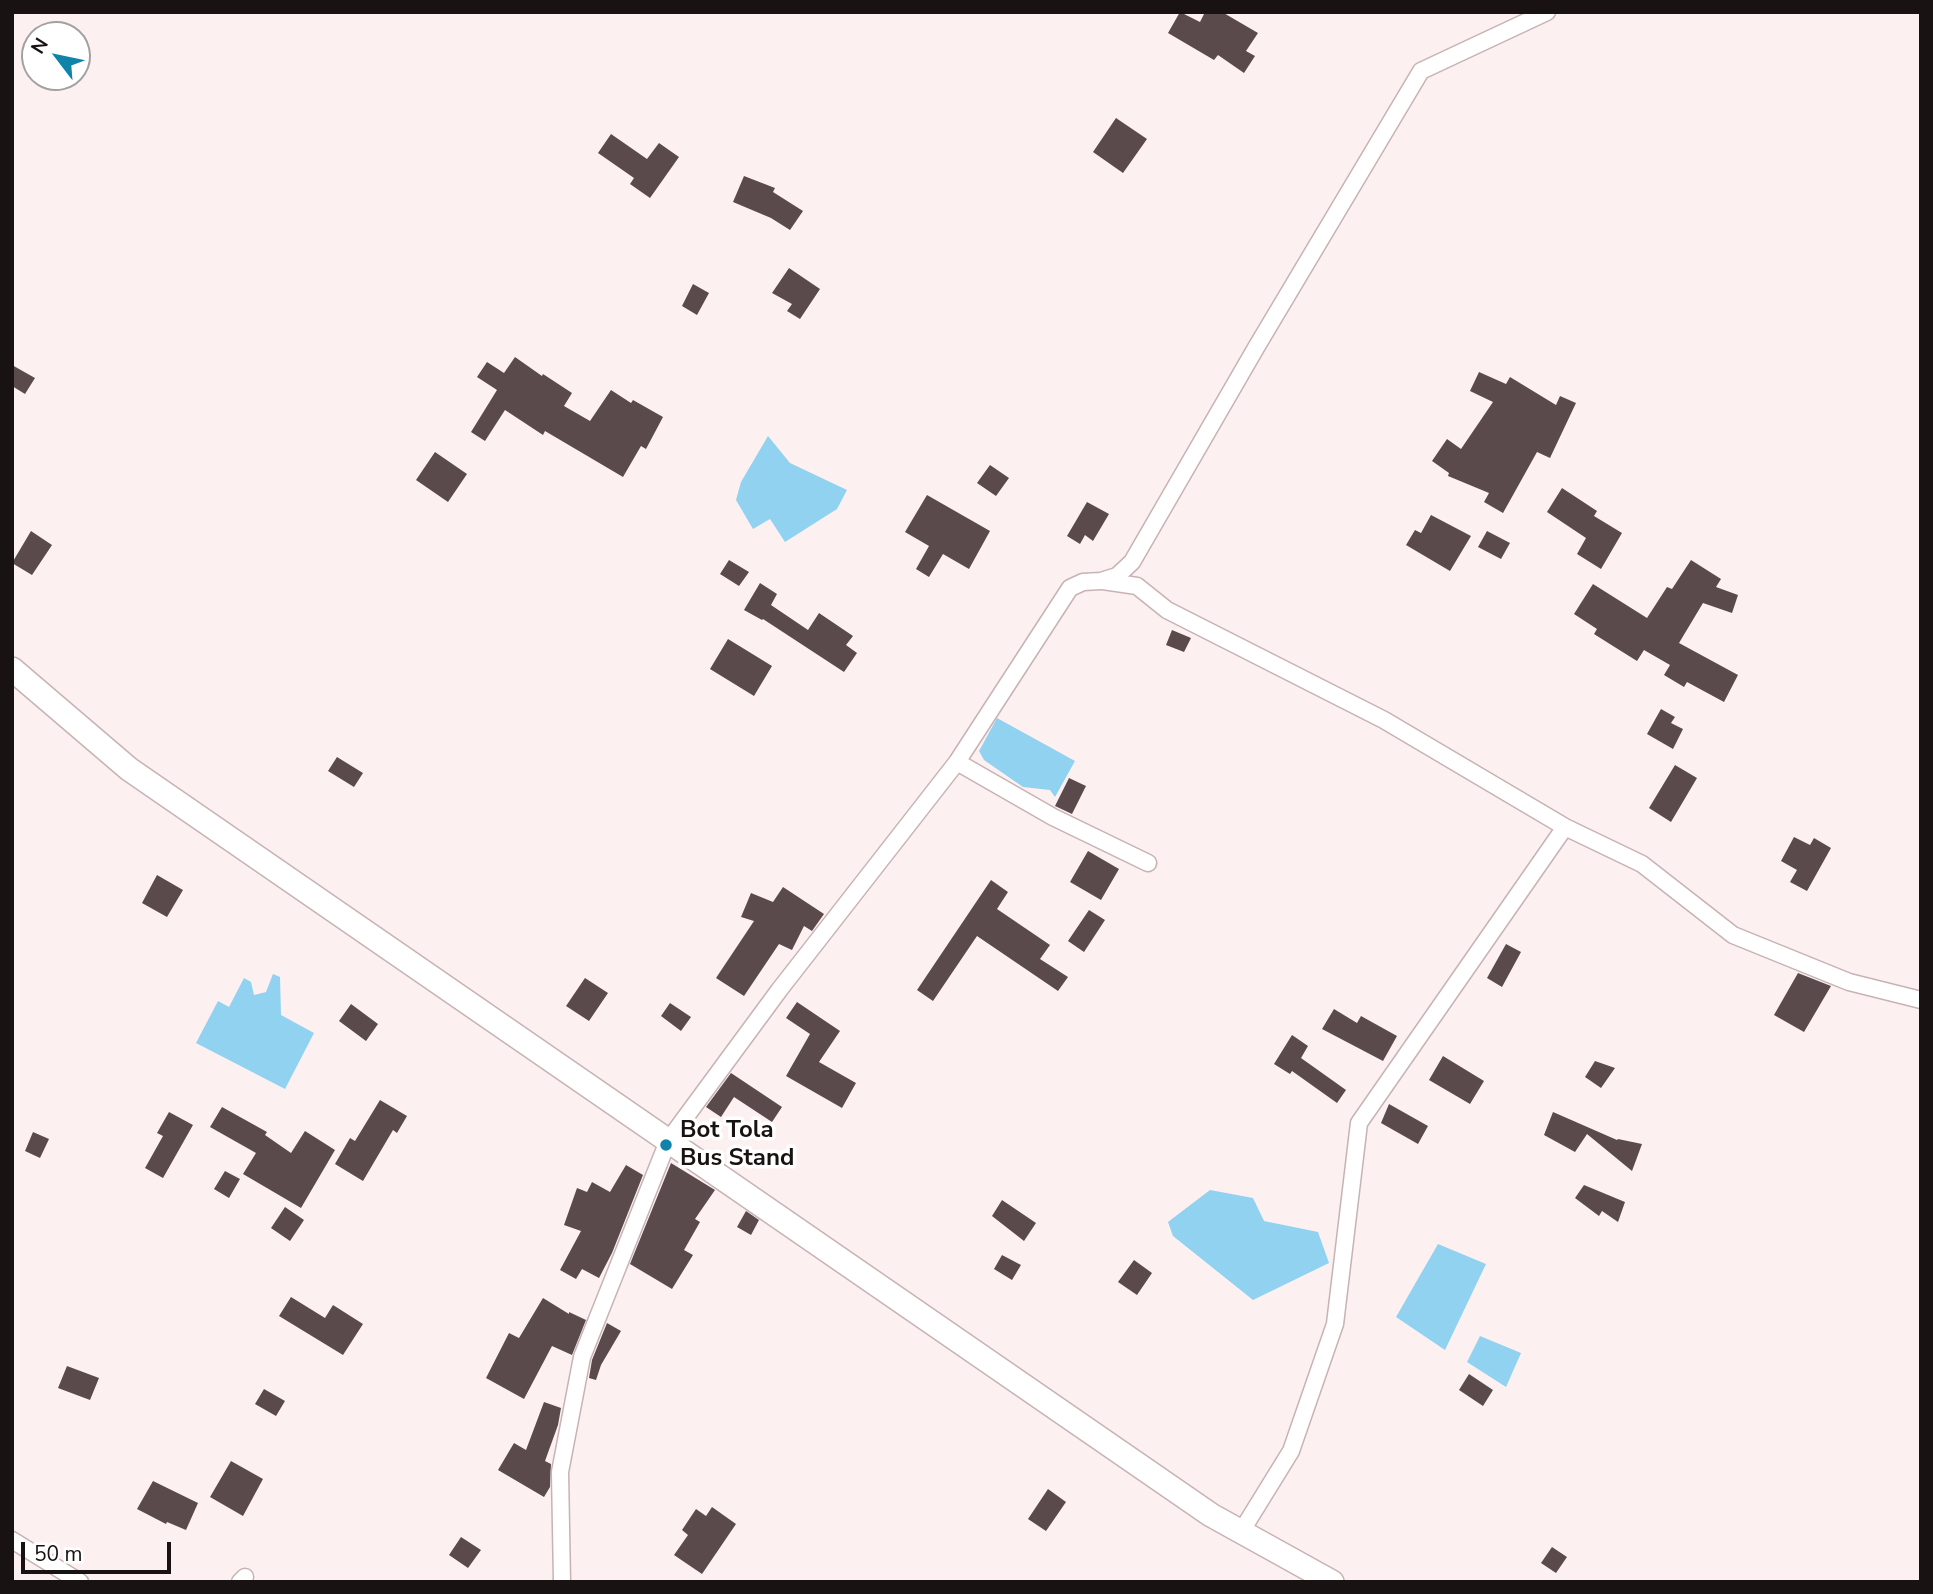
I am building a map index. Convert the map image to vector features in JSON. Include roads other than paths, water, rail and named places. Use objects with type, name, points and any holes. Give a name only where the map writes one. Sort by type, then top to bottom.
[{"type":"main road","points":[[12,669],[129,769],[1199,1507],[1332,1582]]},
{"type":"street","points":[[1101,581],[1117,576],[1142,548],[1257,346],[1421,71],[1547,12]]},
{"type":"street","points":[[562,1582],[560,1472],[582,1357],[668,1141],[780,989],[957,762],[1070,588],[1083,582],[1101,581],[1137,586],[1167,610],[1384,720],[1564,827],[1642,864],[1734,935],[1849,982],[1921,1000]]},
{"type":"street","points":[[957,762],[1052,817],[1148,863]]},
{"type":"street","points":[[1241,1532],[1292,1451],[1335,1324],[1359,1123],[1564,827]]},
{"type":"street","points":[[12,1540],[80,1582]]},
{"type":"water","points":[[768,436],[790,463],[847,490],[837,509],[785,542],[770,519],[753,529],[736,500],[741,482]]},
{"type":"water","points":[[997,718],[1075,761],[1055,797],[1050,790],[1023,787],[984,760],[979,751]]},
{"type":"water","points":[[273,974],[280,977],[281,1015],[314,1033],[285,1089],[196,1043],[218,1001],[229,1007],[244,978],[251,982],[254,995],[266,992]]},
{"type":"water","points":[[1210,1190],[1253,1198],[1264,1221],[1318,1232],[1329,1263],[1253,1300],[1173,1236],[1168,1222]]},
{"type":"water","points":[[1438,1244],[1486,1264],[1445,1350],[1396,1317]]},
{"type":"water","points":[[1480,1336],[1521,1353],[1506,1387],[1467,1362]]},
{"type":"place","name":"Bot Tola Bus Stand","points":[[666,1145]]}]
